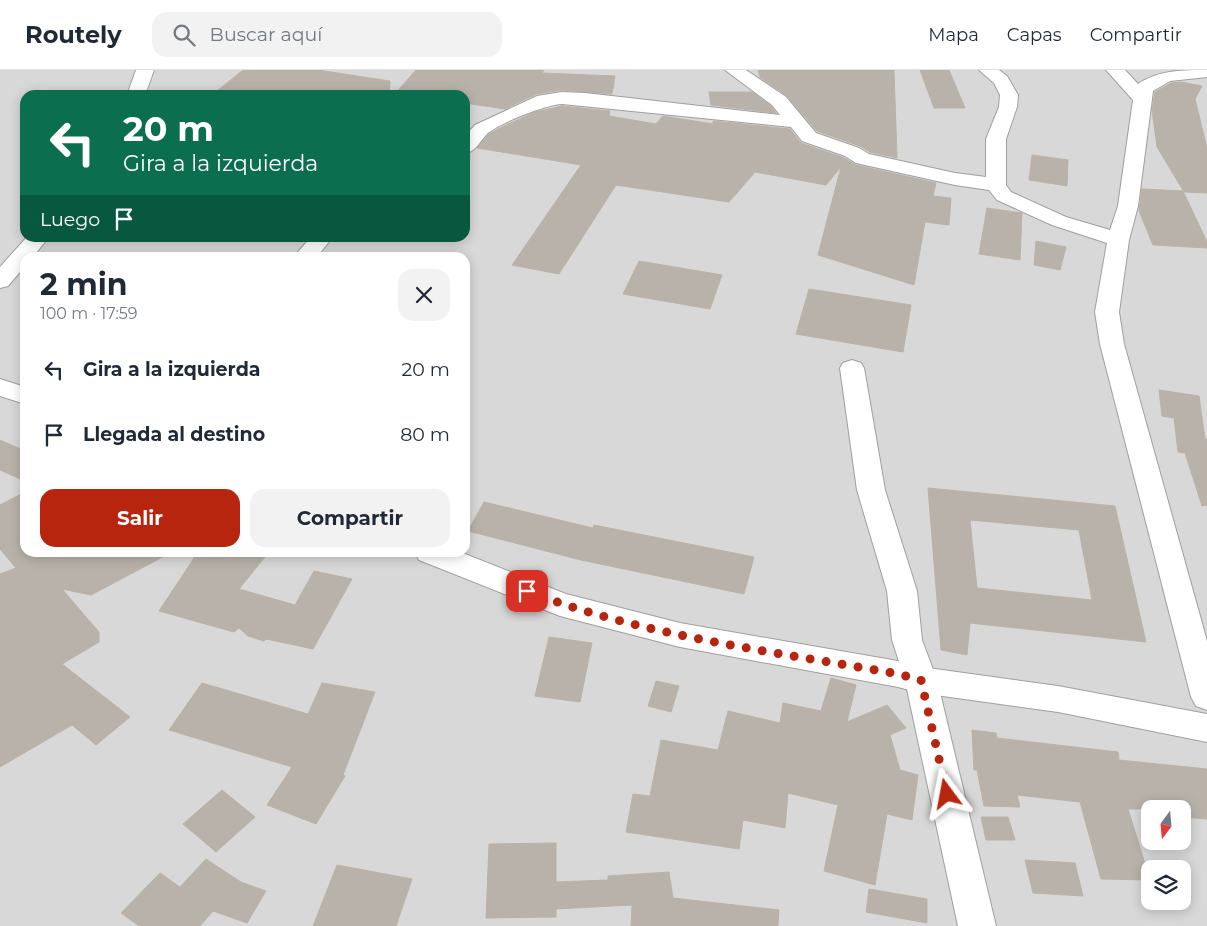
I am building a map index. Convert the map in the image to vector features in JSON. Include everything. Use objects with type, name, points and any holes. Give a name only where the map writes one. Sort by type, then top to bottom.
[{"type":"street","points":[[138,90],[145,70]]},
{"type":"street","points":[[734,70],[779,101],[810,137],[852,152],[863,159],[996,185]]},
{"type":"street","points":[[988,70],[1001,80],[1009,95],[1008,107],[996,139],[996,185],[1004,196],[1059,221],[1118,240]]},
{"type":"street","points":[[1115,70],[1142,99]]},
{"type":"street","points":[[1207,72],[1160,77],[1150,82],[1144,89],[1128,206],[1118,240],[1107,312],[1112,344],[1207,697]]},
{"type":"street","points":[[470,142],[482,129],[491,124],[544,100],[562,98],[796,122]]},
{"type":"street","points":[[25,252],[34,242]]},
{"type":"street","points":[[309,252],[318,242]]},
{"type":"street","points":[[0,281],[20,258]]},
{"type":"street","points":[[852,368],[871,490],[902,591],[907,640],[921,680],[977,926]]},
{"type":"street","points":[[0,387],[20,394]]},
{"type":"street","points":[[442,557],[560,604],[680,635],[898,674],[921,680],[1058,699],[1207,728]]},
{"type":"shaded area","points":[[0,70],[1207,70],[1207,926],[0,926]]},
{"type":"building","points":[[243,70],[318,70],[390,81],[389,90],[218,90]]},
{"type":"building","points":[[416,70],[544,70],[542,73],[615,76],[612,94],[562,90],[536,94],[505,109],[470,104],[470,90],[398,90]]},
{"type":"building","points":[[758,70],[894,70],[897,158],[870,152],[860,146],[817,131],[787,96],[760,77]]},
{"type":"building","points":[[920,70],[949,70],[965,108],[934,108]]},
{"type":"building","points":[[1181,82],[1202,86],[1195,99],[1207,148],[1207,193],[1184,192],[1157,147],[1152,110],[1155,92],[1171,83]]},
{"type":"building","points":[[709,92],[752,92],[771,106],[776,113],[711,105]]},
{"type":"building","points":[[562,106],[610,111],[609,116],[656,124],[663,116],[713,124],[713,121],[790,129],[801,143],[844,158],[856,165],[936,183],[933,196],[951,198],[949,225],[925,222],[914,285],[818,255],[841,167],[826,185],[755,172],[729,202],[616,185],[559,274],[512,265],[581,165],[477,148],[489,134],[504,126],[535,112]]},
{"type":"building","points":[[1032,155],[1068,160],[1067,186],[1029,180]]},
{"type":"building","points":[[1142,189],[1183,191],[1207,242],[1207,248],[1153,245],[1139,211]]},
{"type":"building","points":[[987,208],[1022,213],[1020,260],[979,254]]},
{"type":"building","points":[[1036,241],[1066,247],[1060,270],[1034,265]]},
{"type":"building","points":[[639,261],[722,275],[710,309],[623,294]]},
{"type":"building","points":[[809,289],[911,305],[903,352],[796,334]]},
{"type":"building","points":[[1159,390],[1199,396],[1205,439],[1207,439],[1207,505],[1202,506],[1185,453],[1178,452],[1174,418],[1162,416]]},
{"type":"building","points":[[0,440],[20,449],[20,479],[0,470]]},
{"type":"building","points":[[928,488],[1115,506],[1146,642],[970,623],[967,655],[941,650]],"holes":[[[970,520],[1079,530],[1092,600],[977,588]]]},
{"type":"building","points":[[20,495],[20,557],[163,557],[91,595],[62,589],[99,632],[99,642],[62,664],[130,717],[96,745],[72,725],[0,767],[0,574],[16,568],[0,549],[0,505]]},
{"type":"building","points":[[484,502],[593,528],[594,525],[754,557],[744,594],[581,560],[470,532],[470,527]]},
{"type":"building","points":[[195,557],[265,557],[239,589],[295,605],[314,571],[352,579],[313,649],[266,639],[264,641],[248,636],[239,628],[234,632],[159,611]]},
{"type":"building","points":[[549,637],[592,643],[580,702],[535,696]]},
{"type":"building","points":[[831,678],[856,685],[847,722],[887,705],[906,728],[890,735],[900,770],[918,775],[912,820],[887,814],[875,885],[824,871],[838,805],[788,793],[785,828],[743,820],[739,849],[626,832],[633,794],[650,796],[661,740],[718,750],[728,711],[780,723],[783,703],[821,711]]},
{"type":"building","points":[[656,681],[679,686],[671,712],[648,706]]},
{"type":"building","points":[[202,683],[308,714],[322,683],[375,692],[343,775],[345,776],[316,824],[267,805],[292,767],[169,730]]},
{"type":"building","points":[[972,730],[996,733],[997,738],[1118,752],[1119,760],[1207,769],[1207,819],[1191,818],[1191,800],[1141,800],[1141,809],[1128,809],[1144,860],[1141,860],[1141,880],[1101,879],[1080,802],[1017,795],[1020,807],[984,806],[977,770],[974,770]]},
{"type":"building","points":[[222,790],[255,817],[216,852],[183,824]]},
{"type":"building","points":[[981,817],[1008,817],[1015,840],[986,840]]},
{"type":"building","points":[[556,843],[556,882],[608,880],[608,876],[669,872],[673,898],[779,910],[778,926],[631,926],[632,905],[556,909],[556,917],[486,918],[489,844]]},
{"type":"building","points":[[206,859],[241,882],[266,891],[247,923],[213,911],[200,926],[139,926],[121,913],[160,873],[180,887]]},
{"type":"building","points":[[1025,860],[1075,863],[1083,896],[1033,893]]},
{"type":"building","points":[[337,865],[412,879],[396,926],[313,926]]},
{"type":"building","points":[[869,889],[927,899],[927,923],[866,912]]},
{"type":"route","points":[[527,591],[560,604],[680,635],[898,674],[921,680],[947,794]]}]
